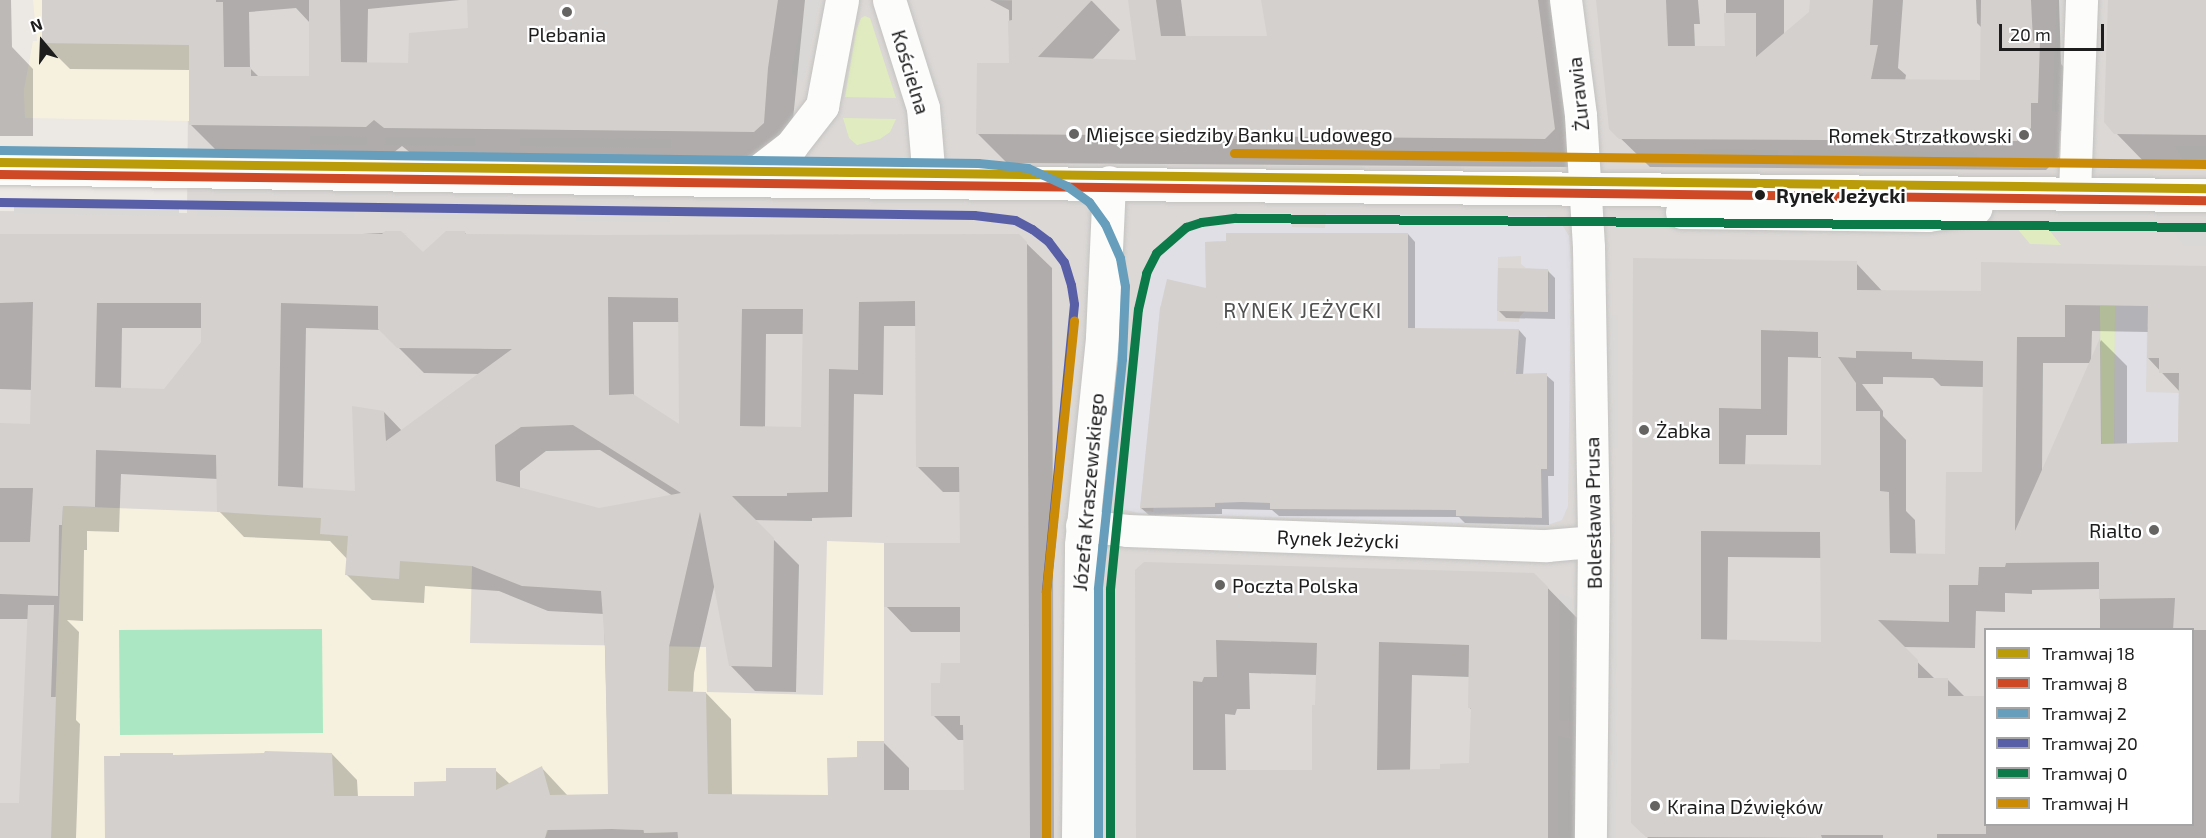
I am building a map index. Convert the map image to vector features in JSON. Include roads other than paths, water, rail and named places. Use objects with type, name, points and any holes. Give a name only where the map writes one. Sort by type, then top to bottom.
[{"type":"street","points":[[747,180],[791,146],[822,106],[842,0]]},
{"type":"street","name":"Kościelna","points":[[889,0],[923,108],[929,180]]},
{"type":"street","name":"Żurawia","points":[[1566,0],[1581,116],[1586,188]]},
{"type":"street","points":[[2075,193],[2082,0]]},
{"type":"street","points":[[0,168],[747,180],[929,180],[2206,195]]},
{"type":"street","name":"Józefa Kraszewskiego","points":[[1078,838],[1079,588],[1082,526],[1102,337],[1109,182]]},
{"type":"street","name":"Bolesława Prusa","points":[[1586,188],[1594,542],[1591,838]]},
{"type":"street","name":"Rynek Jeżycki","points":[[1082,526],[1128,531],[1547,546],[1594,542]]},
{"type":"tram line","name":"2","points":[[0,150],[978,163],[1028,168],[1067,186],[1089,202],[1105,224],[1120,258],[1125,286],[1122,359],[1098,589],[1098,838]]},
{"type":"tram line","name":"H","points":[[1234,153],[2206,164]]},
{"type":"tram line","name":"18","points":[[0,162],[2206,188]]},
{"type":"tram line","name":"8","points":[[0,174],[2206,200]]},
{"type":"tram line","name":"20","points":[[0,202],[974,215],[1015,220],[1032,229],[1048,241],[1064,262],[1074,304],[1046,592],[1046,838]]},
{"type":"tram line","name":"0","points":[[1110,838],[1110,589],[1138,309],[1146,273],[1156,253],[1186,227],[1201,222],[1236,218],[2206,227]]},
{"type":"tram line","name":"H","points":[[1046,838],[1046,592],[1074,320]]},
{"type":"place","name":"Plebania","points":[[567,12]]},
{"type":"place","name":"Miejsce siedziby Banku Ludowego","points":[[1074,134]]},
{"type":"place","name":"Romek Strzałkowski","points":[[2024,135]]},
{"type":"place","name":"Rynek Jeżycki","points":[[1760,195]]},
{"type":"place","name":"Żabka","points":[[1644,430]]},
{"type":"place","name":"Rialto","points":[[2154,530]]},
{"type":"place","name":"Poczta Polska","points":[[1220,585]]},
{"type":"place","name":"Kraina Dźwięków","points":[[1655,806]]},
{"type":"district","name":"RYNEK JEŻYCKI","points":[[1303,310]]}]
